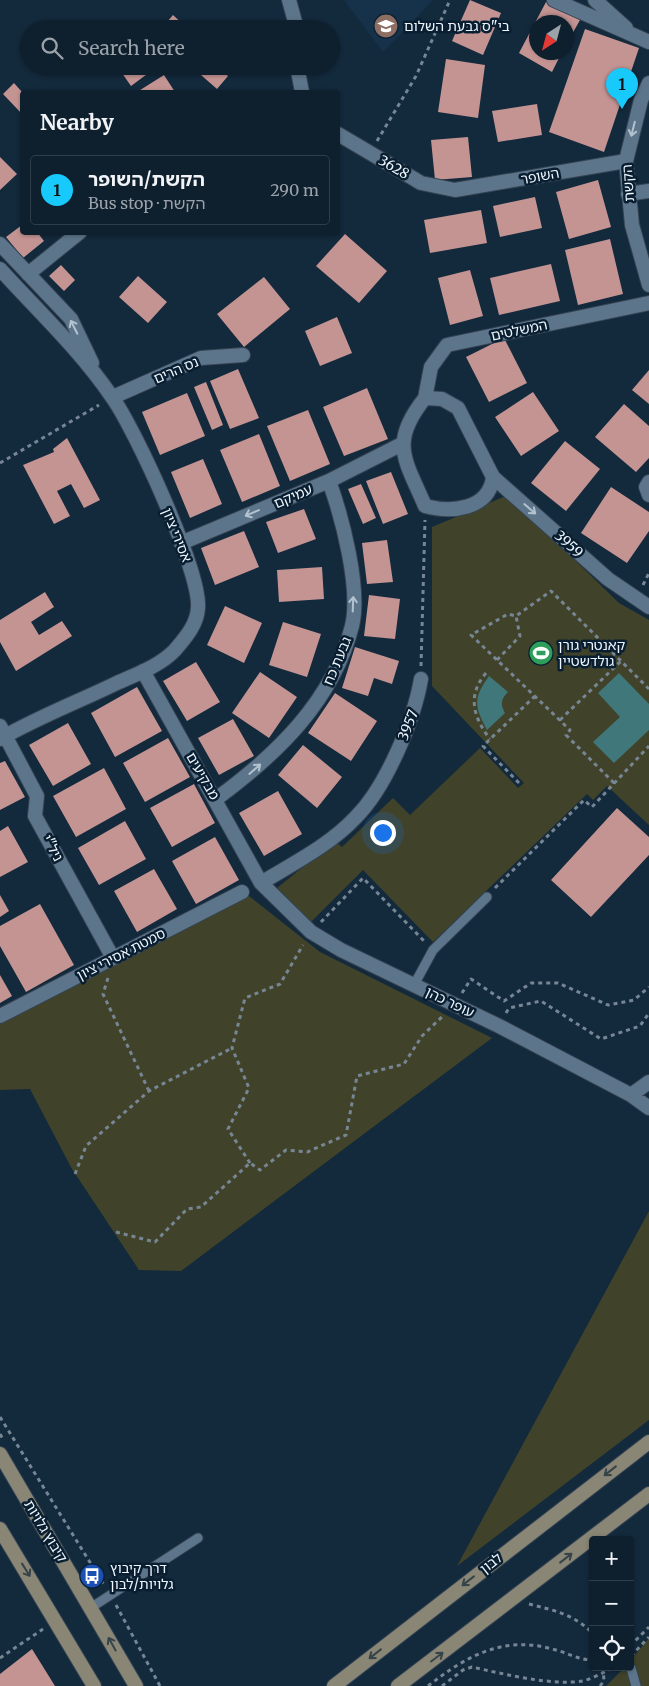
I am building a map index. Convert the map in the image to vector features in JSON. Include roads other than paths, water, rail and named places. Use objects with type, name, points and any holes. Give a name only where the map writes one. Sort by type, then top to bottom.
[{"type":"main road","name":"לבון","points":[[334,1686],[649,1442]]},
{"type":"main road","name":"קיבוץ גלויות","points":[[0,1454],[92,1607],[136,1686]]},
{"type":"main road","points":[[398,1686],[649,1494]]},
{"type":"main road","points":[[0,1529],[94,1686]]},
{"type":"street","points":[[289,0],[295,20]]},
{"type":"street","points":[[554,0],[649,42]]},
{"type":"street","points":[[596,0],[634,36]]},
{"type":"street","points":[[299,75],[302,90]]},
{"type":"street","name":"הקשת","points":[[649,83],[641,100],[626,161],[632,225],[649,285]]},
{"type":"street","name":"3628","points":[[340,135],[421,183],[455,190]]},
{"type":"street","name":"השופר","points":[[455,190],[626,161]]},
{"type":"street","points":[[628,194],[649,191]]},
{"type":"street","points":[[28,274],[76,235]]},
{"type":"street","points":[[0,244],[71,319],[104,386]]},
{"type":"street","name":"אסירי ציון","points":[[0,269],[84,361],[113,397],[136,439],[181,543],[197,588],[198,609],[191,631],[173,652],[143,671],[2,734]]},
{"type":"street","name":"המשלטים","points":[[425,398],[431,367],[447,345],[649,303]]},
{"type":"street","name":"נס הרים","points":[[113,397],[201,358],[242,356]]},
{"type":"street","points":[[425,398],[442,399],[458,408],[493,477],[492,485],[485,496],[471,505],[457,510],[442,510],[425,506],[407,465],[402,444],[410,416],[425,398]]},
{"type":"street","name":"עמיקם","points":[[181,543],[329,481],[402,444]]},
{"type":"street","name":"3959","points":[[493,477],[608,579],[649,607]]},
{"type":"street","name":"גבעת כח","points":[[216,799],[250,774],[279,748],[308,713],[329,684],[352,625],[353,596],[350,564],[339,510],[329,481]]},
{"type":"street","points":[[649,482],[646,488],[649,495]]},
{"type":"street","name":"מבקיעים","points":[[143,671],[216,799],[261,883]]},
{"type":"street","name":"3957","points":[[261,883],[323,845],[357,817],[378,787],[400,745],[417,704],[421,679]]},
{"type":"street","name":"ניל\"י","points":[[2,734],[37,796],[36,816],[112,958]]},
{"type":"street","name":"עופר כהן","points":[[261,883],[311,932],[341,950],[499,1026],[631,1096],[649,1108]]},
{"type":"street","name":"סמטת אסירי ציון","points":[[0,1016],[242,892]]},
{"type":"street","points":[[631,1096],[649,1082]]},
{"type":"lane","points":[[414,985],[424,962],[433,950],[487,897]]},
{"type":"lane","points":[[92,1607],[198,1538]]},
{"type":"lane","points":[[632,1671],[636,1686]]},
{"type":"place","name":"בי\"ס גבעת השלום","points":[[386,26]]},
{"type":"place","name":"הקשת/השופר","points":[[622,109]]},
{"type":"place","name":"קאנטרי גורן גולדשטיין","points":[[541,653]]},
{"type":"place","name":"דרך קיבוץ גלויות/לבון","points":[[92,1576]]}]
